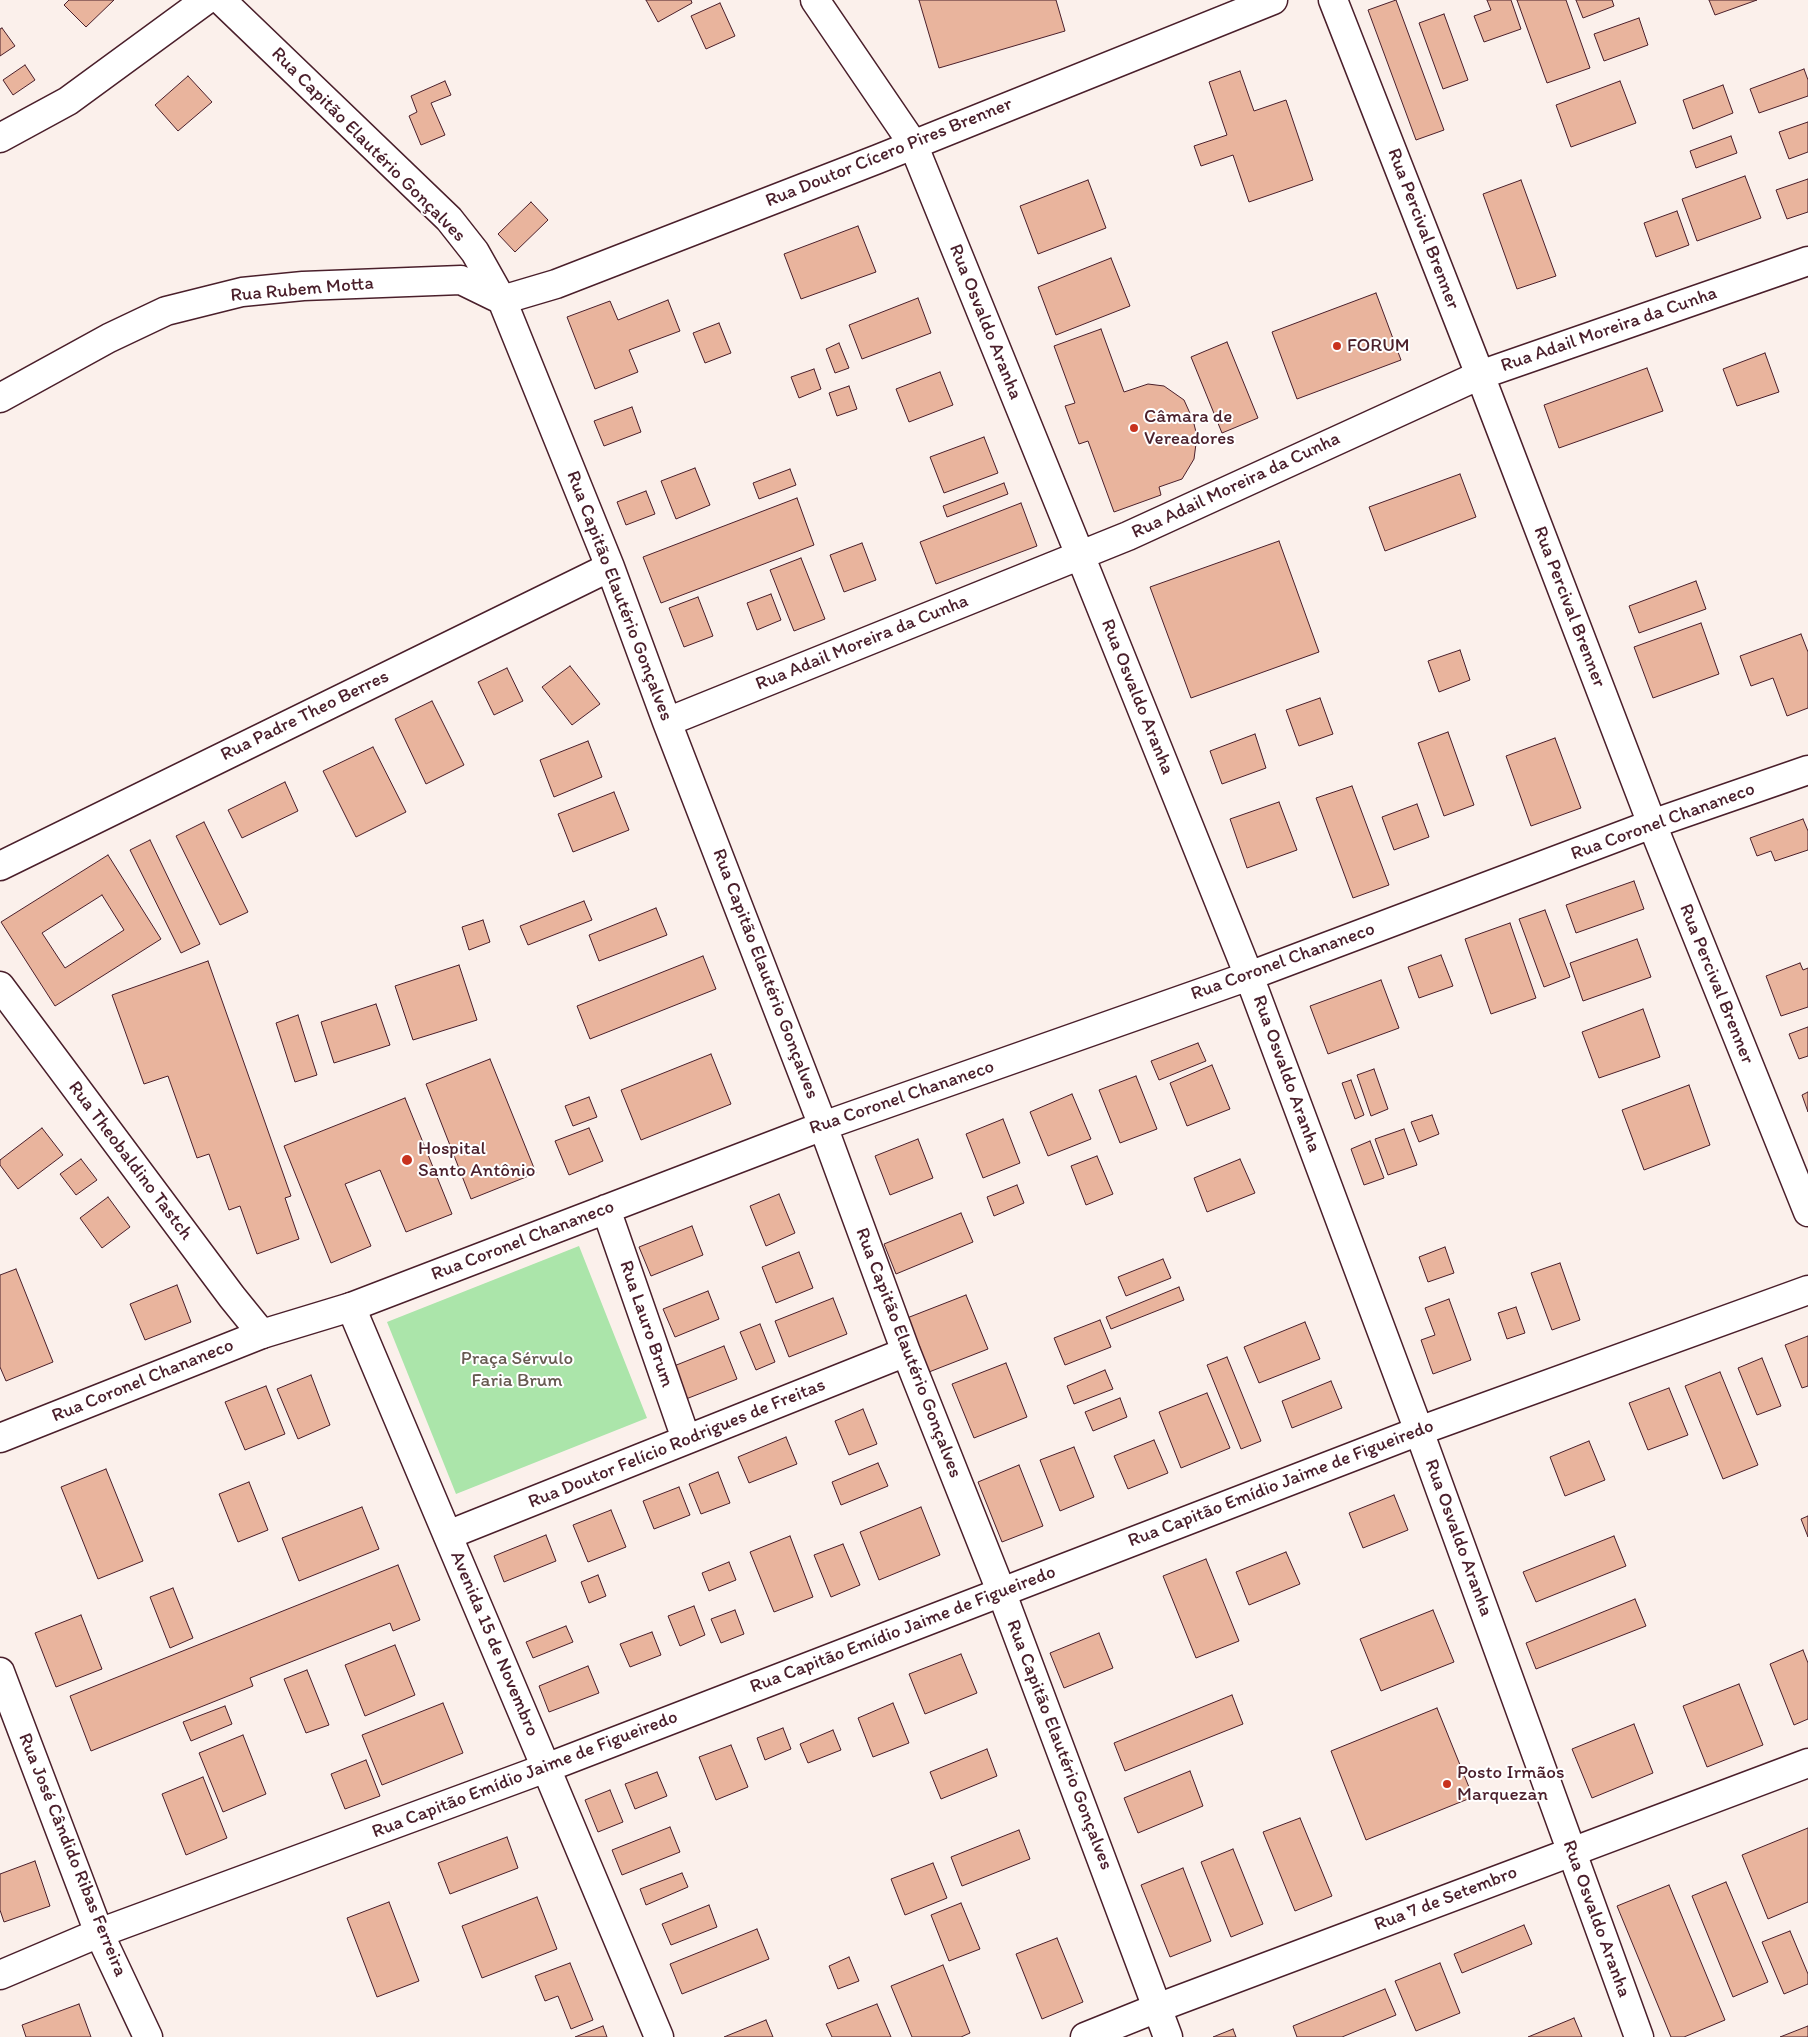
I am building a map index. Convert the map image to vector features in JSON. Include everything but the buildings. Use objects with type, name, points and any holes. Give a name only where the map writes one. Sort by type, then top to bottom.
[{"type":"street","points":[[0,138],[68,101],[206,0]]},
{"type":"street","name":"Rua Capitão Elautério Gonçalves","points":[[221,0],[449,219],[475,252],[502,300],[610,566],[667,722],[823,1126],[906,1352],[1001,1591],[1168,2037]]},
{"type":"street","name":"Rua Osvaldo Aranha","points":[[815,0],[913,144],[1080,555],[1249,976],[1419,1431],[1639,2037]]},
{"type":"street","name":"Rua Doutor Cícero Pires Brenner","points":[[502,300],[556,284],[1273,0]]},
{"type":"street","name":"Rua Percival Brenner","points":[[1333,0],[1480,375],[1652,824],[1808,1212]]},
{"type":"street","name":"Rua Adail Moreira da Cunha","points":[[667,722],[1128,536],[1480,375],[1808,261]]},
{"type":"street","name":"Rua Rubem Motta","points":[[0,398],[109,338],[166,311],[242,292],[303,286],[461,280],[502,300]]},
{"type":"street","name":"Rua Padre Theo Berres","points":[[0,866],[610,566]]},
{"type":"street","name":"Rua Coronel Chananeco","points":[[0,1438],[262,1334],[351,1306],[823,1126],[1249,976],[1652,824],[1808,770]]},
{"type":"street","name":"Rua Theobaldino Tastch","points":[[0,986],[232,1297],[262,1334]]},
{"type":"street","name":"Rua Lauro Brum","points":[[606,1209],[686,1439]]},
{"type":"street","name":"Rua Capitão Emídio Jaime de Figueiredo","points":[[0,1976],[99,1933],[546,1768],[1419,1431],[1808,1290]]},
{"type":"street","name":"Avenida 15 de Novembro","points":[[351,1306],[659,2037]]},
{"type":"street","name":"Rua Doutor Felício Rodrigues de Freitas","points":[[448,1536],[906,1352]]},
{"type":"street","name":"Rua José Cândido Ribas Ferreira","points":[[0,1672],[99,1933],[148,2037]]},
{"type":"street","name":"Rua 7 de Setembro","points":[[1085,2037],[1808,1763]]},
{"type":"green space","name":"Praça Sérvulo Faria Brum","points":[[579,1246],[647,1418],[456,1494],[387,1322]]},
{"type":"place","name":"FORUM","points":[[1337,346]]},
{"type":"place","name":"Câmara de Vereadores","points":[[1134,428]]},
{"type":"place","name":"Hospital Santo Antônio","points":[[407,1160]]},
{"type":"place","name":"Posto Irmãos Marquezan","points":[[1447,1784]]}]
